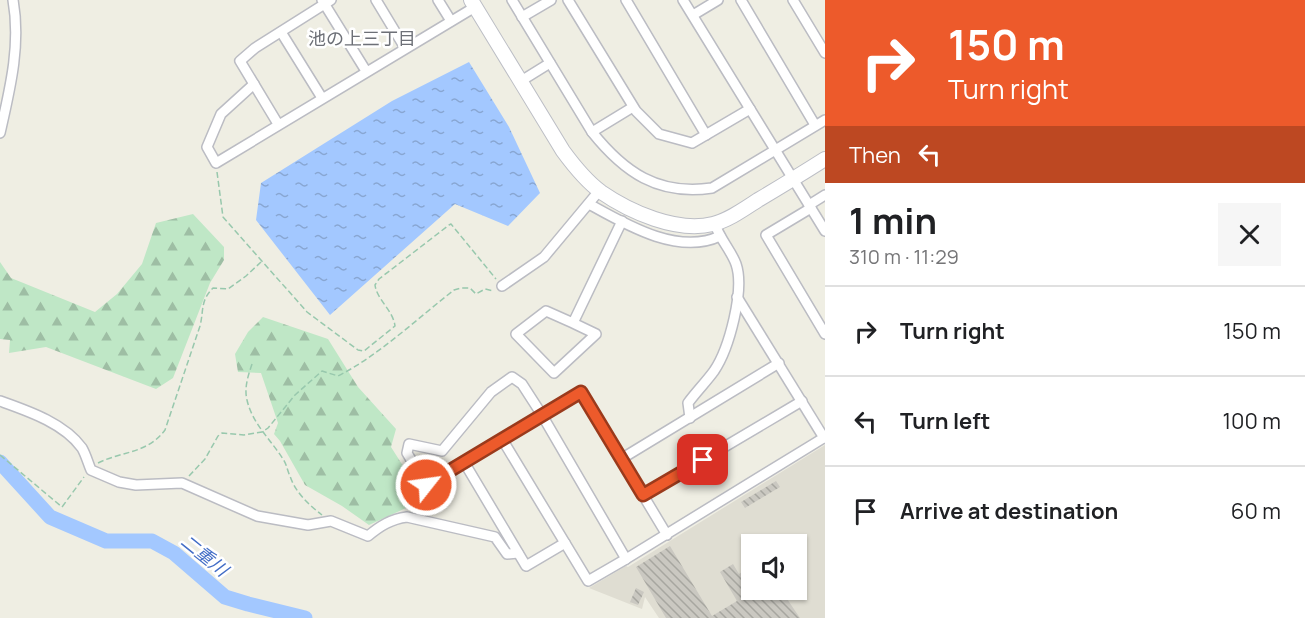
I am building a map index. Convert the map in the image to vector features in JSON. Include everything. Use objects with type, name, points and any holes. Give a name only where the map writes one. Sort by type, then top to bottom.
[{"type":"street","points":[[0,133],[15,57],[16,27],[13,0]]},
{"type":"street","points":[[376,0],[405,48]]},
{"type":"street","points":[[438,0],[451,21]]},
{"type":"street","points":[[512,0],[592,132],[612,155],[642,179],[675,189],[692,191],[711,188],[825,120]]},
{"type":"street","points":[[522,18],[551,0]]},
{"type":"street","points":[[568,0],[633,107],[659,134],[692,143],[750,109]]},
{"type":"street","points":[[626,0],[706,135]]},
{"type":"street","points":[[683,0],[825,231]]},
{"type":"street","points":[[693,15],[718,0]]},
{"type":"street","points":[[741,0],[815,125]]},
{"type":"street","points":[[793,0],[825,53]]},
{"type":"street","points":[[278,124],[240,61],[255,48],[326,1],[366,71]]},
{"type":"street","points":[[254,84],[221,114],[207,147],[216,163],[451,21],[473,3],[563,151],[576,169],[599,191],[637,213],[661,221],[717,230]]},
{"type":"street","points":[[281,32],[322,98]]},
{"type":"street","points":[[520,81],[550,63]]},
{"type":"street","points":[[592,132],[633,107]]},
{"type":"street","points":[[589,204],[651,234],[678,241],[701,241],[739,212],[825,159]]},
{"type":"street","points":[[502,286],[544,257],[599,191]]},
{"type":"street","points":[[825,195],[766,235],[825,334]]},
{"type":"street","points":[[573,323],[622,221]]},
{"type":"street","points":[[690,418],[688,403],[715,370],[726,348],[737,297],[736,264],[717,230]]},
{"type":"street","points":[[502,439],[588,581],[667,535],[824,437],[737,297]]},
{"type":"street","points":[[546,312],[573,323],[596,334],[554,373],[516,334],[546,312]]},
{"type":"street","points":[[621,459],[780,363]]},
{"type":"street","points":[[626,558],[542,415],[522,384],[512,377],[491,392],[442,450],[409,444],[407,453],[426,485],[542,415],[581,392],[667,535]]},
{"type":"street","points":[[0,401],[36,415],[59,428],[84,451],[91,470],[119,482],[136,486],[182,483],[257,516],[308,525],[331,521],[368,536],[381,525],[407,517],[495,537],[507,554],[518,553]]},
{"type":"street","points":[[643,495],[802,401]]},
{"type":"street","points":[[464,462],[526,566],[565,543]]},
{"type":"path","points":[[216,163],[223,217],[315,320],[358,350],[364,351],[369,357]]},
{"type":"path","points":[[182,483],[205,459],[222,433],[244,435],[262,432],[268,428],[295,395],[322,371],[338,376],[348,371],[454,290],[470,288],[476,294],[485,290],[497,291],[502,286],[451,224],[379,279],[375,285],[376,291],[394,319],[394,326],[364,351]]},
{"type":"path","points":[[0,455],[62,507],[70,494],[97,463],[151,444],[165,430],[200,326],[203,299],[213,288],[228,289],[262,261]]},
{"type":"path","points":[[252,364],[246,382],[247,401],[262,432],[284,460],[290,477],[303,498],[331,521]]},
{"type":"shaded area","points":[[825,445],[825,618],[659,618],[645,597],[642,609],[589,588],[626,566],[628,567]]},
{"type":"green space","points":[[193,214],[224,247],[224,260],[210,283],[173,378],[156,389],[46,347],[9,353],[10,340],[0,339],[0,262],[11,278],[95,312],[117,294],[142,264],[156,223]]},
{"type":"green space","points":[[263,317],[328,339],[358,387],[396,429],[391,447],[405,469],[406,508],[369,525],[342,506],[305,485],[274,434],[278,423],[261,373],[238,372],[235,354],[248,332]]},
{"type":"water","points":[[469,62],[509,127],[540,193],[508,226],[455,204],[330,315],[256,220],[261,183],[392,101]]},
{"type":"building","points":[[776,481],[780,487],[745,508],[741,502]]},
{"type":"building","points":[[670,546],[712,616],[737,601],[720,572],[733,564],[739,574],[741,573],[741,600],[788,600],[800,618],[666,618],[636,567]]},
{"type":"building","points":[[636,588],[644,592],[638,605],[630,602]]},
{"type":"waterway","name":"二重川","points":[[0,462],[50,517],[106,541],[152,541],[174,553],[225,597],[305,618]]},
{"type":"district","name":"池の上三丁目","points":[[362,38]]},
{"type":"route","points":[[426,485],[581,392],[643,495],[703,460]]}]
